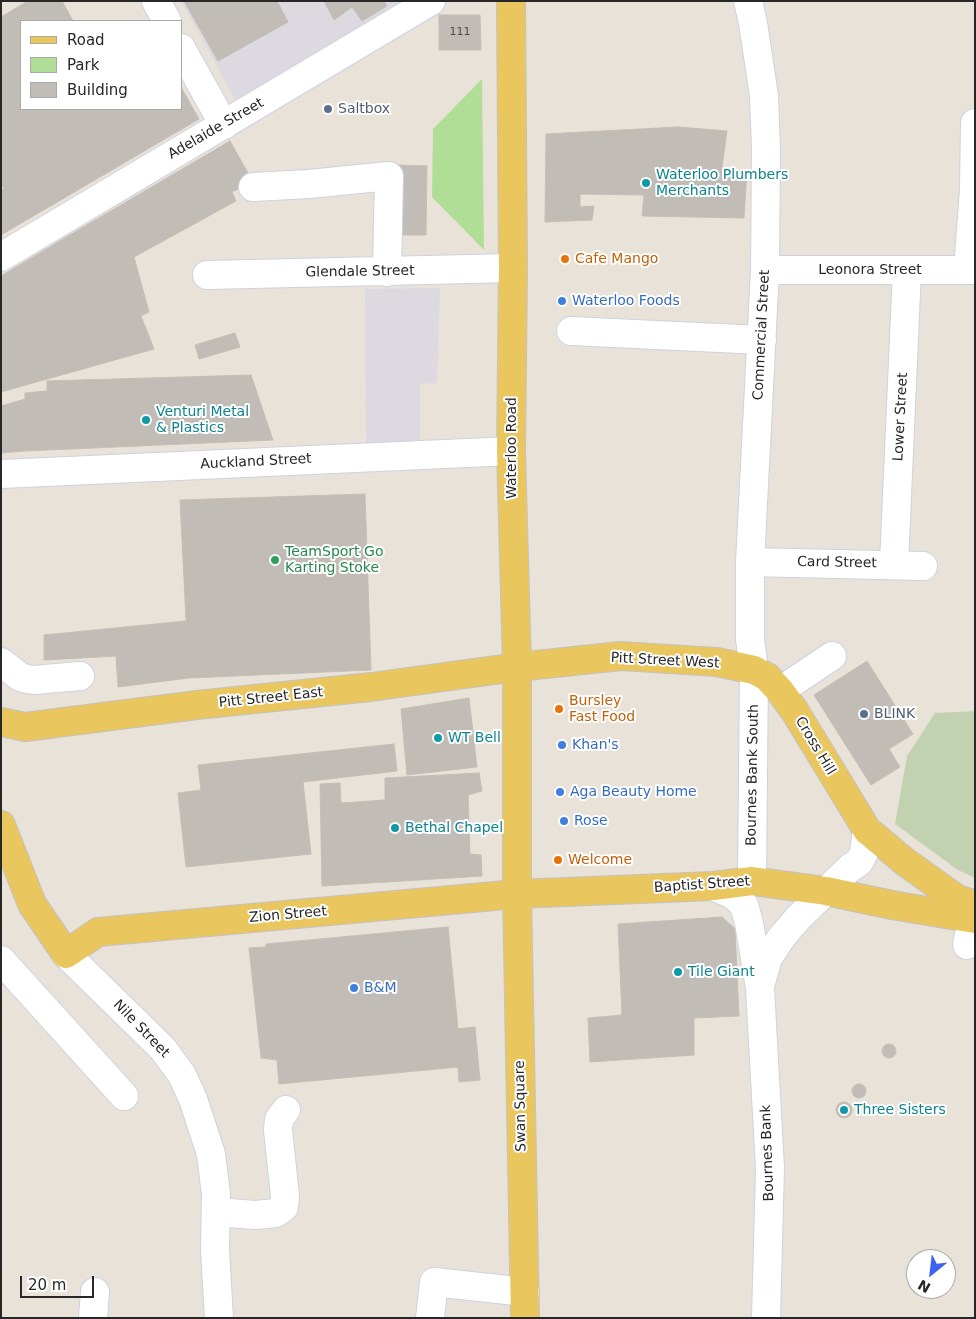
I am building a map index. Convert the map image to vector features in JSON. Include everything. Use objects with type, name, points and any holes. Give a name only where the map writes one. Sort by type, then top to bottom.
[{"type":"main road","name":"Waterloo Road","points":[[511,1],[512,451],[517,667],[517,894]]},
{"type":"main road","name":"Pitt Street West","points":[[517,667],[621,656],[717,662],[754,670]]},
{"type":"main road","name":"Pitt Street East","points":[[9,730],[197,705],[371,687],[517,667]]},
{"type":"main road","name":"Cross Hill","points":[[754,670],[767,676],[794,710],[867,830],[904,861],[957,899],[972,922]]},
{"type":"main road","name":"Nile Street","points":[[1,825],[32,904],[66,954]]},
{"type":"main road","name":"Baptist Street","points":[[517,894],[713,886],[752,880],[826,891],[972,922]]},
{"type":"main road","name":"Zion Street","points":[[66,954],[98,932],[517,894]]},
{"type":"main road","name":"Swan Square","points":[[517,894],[525,1305]]},
{"type":"street","points":[[156,1],[166,20]]},
{"type":"street","name":"Adelaide Street","points":[[1,257],[431,1]]},
{"type":"street","name":"Commercial Street","points":[[748,1],[764,96],[766,148],[765,270],[750,562],[750,639],[754,670]]},
{"type":"street","points":[[182,50],[224,124]]},
{"type":"street","points":[[971,270],[975,123]]},
{"type":"street","points":[[253,187],[309,184],[389,176],[387,272]]},
{"type":"street","name":"Glendale Street","points":[[208,275],[513,268]]},
{"type":"street","name":"Leonora Street","points":[[765,270],[971,270]]},
{"type":"street","name":"Lower Street","points":[[894,564],[908,270]]},
{"type":"street","points":[[571,331],[762,340]]},
{"type":"street","name":"Auckland Street","points":[[1,474],[512,451]]},
{"type":"street","name":"Card Street","points":[[750,562],[923,566]]},
{"type":"street","points":[[780,691],[832,656]]},
{"type":"street","points":[[1,662],[20,677],[27,679],[80,676]]},
{"type":"street","name":"Bournes Bank South","points":[[752,880],[754,670]]},
{"type":"street","points":[[826,891],[859,862],[864,853],[867,830]]},
{"type":"street","name":"Bournes Bank","points":[[713,886],[733,895],[744,905],[749,923],[760,988],[770,1168],[766,1318]]},
{"type":"street","name":"Bournes Bank","points":[[760,988],[768,958],[781,938],[826,891]]},
{"type":"street","name":"Nile Street","points":[[66,954],[163,1049],[182,1075],[193,1100],[211,1154],[216,1194],[215,1250],[219,1318]]},
{"type":"street","points":[[1,960],[124,1096]]},
{"type":"street","points":[[216,1212],[255,1215],[276,1213],[284,1207],[285,1196],[278,1130],[279,1119],[286,1110]]},
{"type":"street","points":[[430,1318],[434,1282],[525,1305]]},
{"type":"shaded area","points":[[181,1],[403,1],[237,103]]},
{"type":"shaded area","points":[[440,288],[437,383],[420,384],[420,444],[366,445],[365,289]]},
{"type":"green space","points":[[482,79],[484,250],[432,197],[433,129]]},
{"type":"green space","points":[[975,711],[975,878],[958,870],[895,824],[907,756],[935,713]]},
{"type":"building","points":[[28,1],[62,1],[72,20],[20,20],[20,110],[182,110],[182,89],[199,119],[1,235],[1,190],[4,189],[1,184],[1,17]]},
{"type":"building","points":[[184,1],[277,1],[288,22],[218,61]]},
{"type":"building","points":[[324,1],[384,1],[387,6],[362,21],[352,7],[334,20]]},
{"type":"building","points":[[439,15],[480,15],[481,50],[439,50]]},
{"type":"building","name":"Waterloo Plumbers Merchants","points":[[678,127],[727,131],[722,168],[747,171],[744,218],[642,216],[644,195],[580,194],[580,207],[594,206],[592,220],[545,222],[546,134]]},
{"type":"building","points":[[230,141],[253,182],[232,192],[236,201],[134,257],[105,267],[80,229]]},
{"type":"building","points":[[398,165],[427,166],[426,235],[397,235]]},
{"type":"building","points":[[80,229],[105,267],[134,257],[149,312],[141,316],[154,349],[1,392],[1,276]]},
{"type":"building","points":[[235,333],[240,347],[199,359],[195,345]]},
{"type":"building","name":"Venturi Metal & Plastics","points":[[251,375],[273,440],[25,451],[25,393],[47,391],[47,381]]},
{"type":"building","points":[[25,399],[25,451],[1,453],[1,406]]},
{"type":"building","name":"TeamSport Go Karting Stoke","points":[[365,494],[371,670],[189,678],[180,500]]},
{"type":"building","points":[[186,621],[189,678],[118,687],[116,656],[44,660],[44,635]]},
{"type":"building","name":"BLINK","points":[[867,661],[913,734],[889,749],[900,767],[871,785],[814,695]]},
{"type":"building","name":"WT Bell","points":[[469,698],[477,767],[407,775],[401,709]]},
{"type":"building","points":[[394,744],[397,771],[303,782],[311,854],[186,867],[178,793],[201,790],[198,765]]},
{"type":"building","name":"Bethal Chapel","points":[[479,773],[482,791],[468,795],[470,854],[481,855],[482,876],[322,886],[320,784],[340,783],[341,803],[385,800],[385,778]]},
{"type":"building","name":"Tile Giant","points":[[722,917],[735,929],[739,1016],[694,1018],[694,1055],[590,1062],[588,1018],[622,1015],[618,924]]},
{"type":"building","name":"B&M","points":[[448,927],[458,1029],[475,1027],[480,1080],[459,1082],[458,1067],[279,1084],[277,1060],[261,1058],[249,948],[266,947],[266,944]]},
{"type":"building","points":[[886,1044],[892,1044],[896,1051],[892,1058],[886,1058],[882,1054],[882,1048]]},
{"type":"building","name":"Three Sisters","points":[[859,1084],[864,1086],[866,1091],[864,1096],[859,1098],[854,1096],[852,1091],[854,1086]]},
{"type":"building","name":"Three Sisters","points":[[844,1102],[852,1110],[844,1118],[836,1110]]},
{"type":"place","name":"Saltbox","points":[[328,109]]},
{"type":"place","name":"Waterloo Plumbers Merchants","points":[[646,183]]},
{"type":"place","name":"Cafe Mango","points":[[565,259]]},
{"type":"place","name":"Waterloo Foods","points":[[562,301]]},
{"type":"place","name":"Venturi Metal & Plastics","points":[[146,420]]},
{"type":"place","name":"TeamSport Go Karting Stoke","points":[[275,560]]},
{"type":"place","name":"Bursley Fast Food","points":[[559,709]]},
{"type":"place","name":"BLINK","points":[[864,714]]},
{"type":"place","name":"WT Bell","points":[[438,738]]},
{"type":"place","name":"Khan's","points":[[562,745]]},
{"type":"place","name":"Aga Beauty Home","points":[[560,792]]},
{"type":"place","name":"Rose","points":[[564,821]]},
{"type":"place","name":"Bethal Chapel","points":[[395,828]]},
{"type":"place","name":"Welcome","points":[[558,860]]},
{"type":"place","name":"Tile Giant","points":[[678,972]]},
{"type":"place","name":"B&M","points":[[354,988]]},
{"type":"place","name":"Three Sisters","points":[[844,1110]]}]
